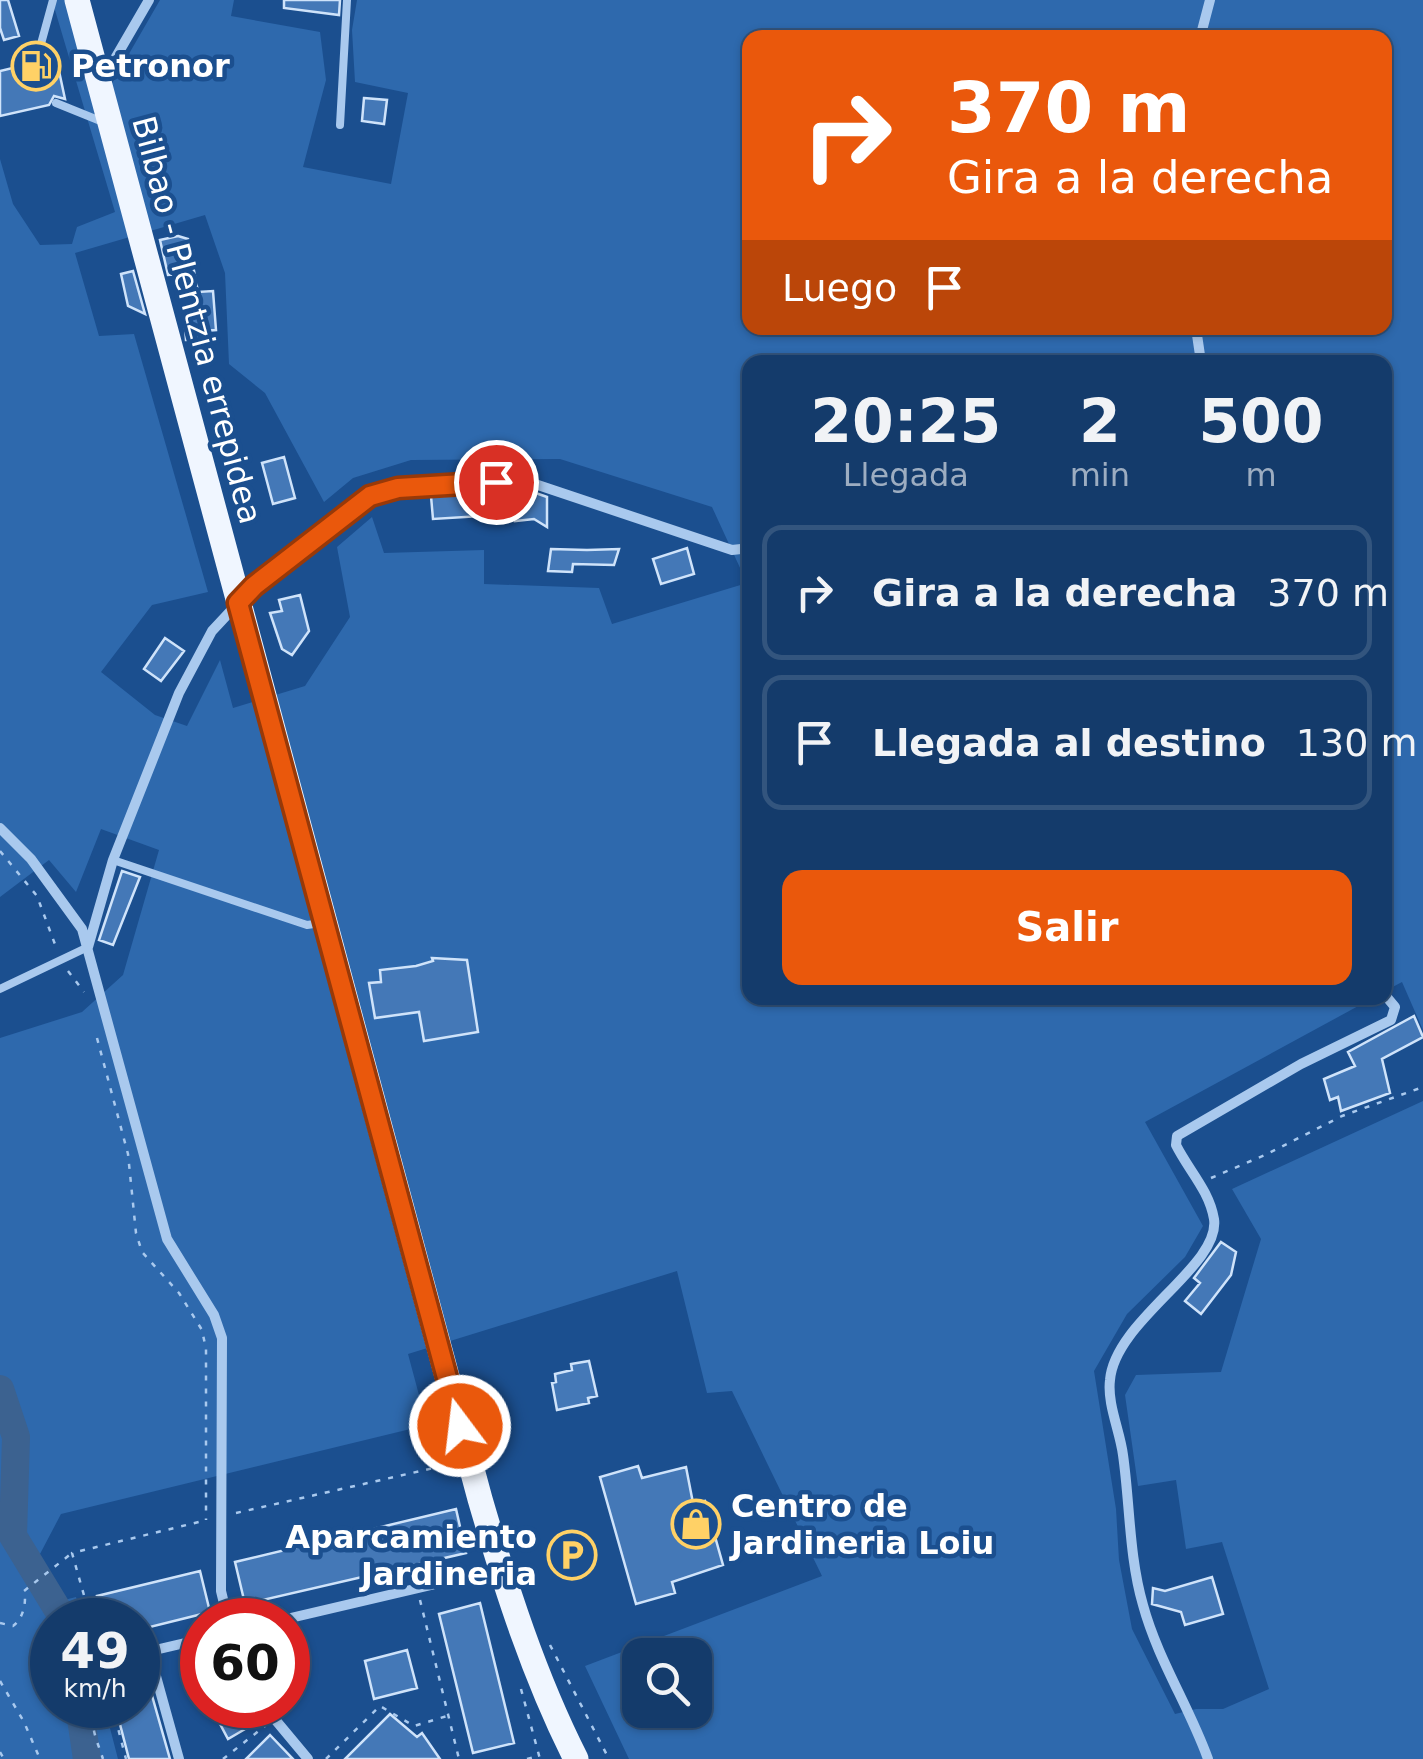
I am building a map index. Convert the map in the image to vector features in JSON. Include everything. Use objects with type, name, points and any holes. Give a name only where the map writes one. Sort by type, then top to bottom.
[{"type":"main road","name":"Bilbao - Plentzia errepidea","points":[[81,6],[480,1499],[535,1636],[569,1751]]},
{"type":"street","points":[[98,78],[114,62],[149,0]]},
{"type":"street","points":[[1202,30],[1210,0]]},
{"type":"street","points":[[88,947],[114,860],[178,693],[212,631],[254,586],[370,496],[398,488],[526,480],[732,550],[742,549]]},
{"type":"street","points":[[0,828],[32,859],[82,929],[167,1239],[214,1315],[222,1338],[222,1598]]},
{"type":"street","points":[[1208,1759],[1161,1660],[1142,1603],[1120,1428],[1110,1396],[1113,1364],[1151,1308],[1206,1253],[1214,1231],[1201,1182],[1176,1146],[1177,1136],[1300,1064],[1392,1020],[1395,1006],[1392,1002]]},
{"type":"street","points":[[310,1613],[474,1575]]},
{"type":"street","points":[[160,1701],[179,1759]]},
{"type":"street","points":[[281,1728],[308,1759]]},
{"type":"lane","points":[[36,62],[53,0]]},
{"type":"lane","points":[[340,126],[347,0]]},
{"type":"lane","points":[[56,103],[112,126]]},
{"type":"lane","points":[[114,860],[307,925],[326,922]]},
{"type":"lane","points":[[0,988],[88,947]]},
{"type":"path","points":[[0,851],[21,873],[42,906],[58,961],[86,996]]},
{"type":"path","points":[[96,1032],[128,1154],[136,1233],[142,1252],[179,1293],[202,1330],[206,1349],[206,1520]]},
{"type":"path","points":[[1201,1182],[1265,1156],[1342,1116],[1423,1087]]},
{"type":"path","points":[[0,1623],[12,1626],[18,1622],[26,1601],[24,1591],[72,1553]]},
{"type":"path","points":[[417,1588],[459,1759]]},
{"type":"path","points":[[535,1636],[560,1669],[609,1759]]},
{"type":"path","points":[[0,1681],[40,1759]]},
{"type":"path","points":[[326,1759],[380,1706],[414,1726],[448,1716]]},
{"type":"path","points":[[92,1728],[102,1759]]},
{"type":"path","points":[[118,1728],[126,1759]]},
{"type":"path","points":[[223,1759],[264,1728]]},
{"type":"path","points":[[0,1752],[4,1759]]},
{"type":"path","points":[[527,1759],[540,1756]]},
{"type":"shaded area","points":[[52,0],[88,0],[111,85],[160,0],[234,0],[231,16],[320,32],[326,80],[303,167],[391,184],[408,93],[355,82],[352,30],[357,0],[1423,0],[1423,1030],[1402,982],[1392,987],[1392,355],[742,355],[742,572],[712,507],[560,459],[411,460],[353,478],[324,502],[265,393],[229,364],[225,273],[205,215],[75,253],[99,336],[134,334],[208,592],[152,605],[101,672],[155,715],[187,726],[220,660],[233,708],[305,686],[350,617],[337,547],[372,517],[384,553],[484,550],[484,584],[599,588],[612,624],[742,585],[742,1005],[1360,1005],[1145,1122],[1203,1226],[1185,1257],[1127,1314],[1094,1371],[1132,1629],[1175,1714],[1223,1709],[1269,1689],[1222,1542],[1186,1549],[1176,1480],[1138,1486],[1125,1395],[1136,1375],[1221,1372],[1261,1239],[1232,1189],[1423,1101],[1423,1759],[629,1759],[585,1666],[622,1652],[622,1728],[712,1728],[712,1638],[659,1638],[822,1576],[732,1391],[707,1393],[677,1271],[408,1354],[427,1425],[61,1514],[30,1573],[38,1598],[30,1598],[30,1728],[110,1728],[118,1759],[0,1759],[0,1038],[82,1012],[123,975],[159,850],[101,829],[76,892],[49,860],[0,897],[0,159],[13,204],[40,245],[72,244],[77,227],[115,212]]},
{"type":"building","points":[[0,0],[8,0],[19,36],[4,40]]},
{"type":"building","points":[[284,0],[340,0],[339,15],[284,8]]},
{"type":"building","points":[[56,57],[65,99],[54,96],[49,105],[0,116],[0,71],[29,64],[37,69],[44,60]]},
{"type":"building","points":[[364,98],[387,100],[384,124],[362,121]]},
{"type":"building","points":[[178,236],[188,239],[198,292],[213,291],[216,330],[203,331],[204,339],[186,340],[181,274],[168,275],[160,240]]},
{"type":"building","points":[[133,271],[145,314],[128,306],[121,274]]},
{"type":"building","points":[[284,457],[295,498],[273,504],[262,463]]},
{"type":"building","points":[[527,490],[547,497],[547,527],[534,519],[515,521],[515,514],[433,519],[431,496]]},
{"type":"building","points":[[687,548],[694,574],[661,584],[653,559]]},
{"type":"building","points":[[551,549],[619,549],[614,565],[573,564],[572,572],[548,571]]},
{"type":"building","points":[[300,595],[309,631],[292,655],[282,649],[270,613],[282,611],[279,600]]},
{"type":"building","points":[[165,638],[184,651],[161,681],[144,669]]},
{"type":"building","points":[[122,871],[140,877],[113,945],[99,940]]},
{"type":"building","points":[[432,958],[467,960],[478,1032],[424,1041],[419,1012],[375,1018],[369,983],[381,982],[380,970],[416,966],[433,961]]},
{"type":"building","points":[[1414,1016],[1423,1037],[1382,1059],[1390,1093],[1341,1111],[1338,1097],[1330,1100],[1324,1079],[1355,1066],[1348,1052]]},
{"type":"building","points":[[1221,1242],[1236,1252],[1231,1275],[1201,1314],[1185,1301],[1200,1283],[1194,1278]]},
{"type":"building","points":[[589,1361],[597,1396],[588,1398],[589,1403],[557,1410],[552,1383],[556,1382],[555,1374],[572,1370],[571,1364]]},
{"type":"building","points":[[638,1466],[642,1478],[686,1467],[693,1503],[705,1501],[723,1565],[672,1582],[675,1593],[636,1604],[600,1477]]},
{"type":"building","points":[[456,1509],[466,1553],[271,1598],[244,1598],[235,1562]]},
{"type":"building","points":[[200,1571],[207,1598],[180,1598],[180,1620],[160,1624],[160,1598],[97,1596]]},
{"type":"building","points":[[1212,1577],[1223,1614],[1185,1625],[1181,1612],[1152,1604],[1153,1588],[1165,1591]]},
{"type":"building","points":[[480,1603],[514,1743],[473,1753],[439,1614]]},
{"type":"building","points":[[407,1650],[417,1688],[374,1699],[365,1661]]},
{"type":"building","points":[[390,1714],[417,1737],[422,1733],[440,1759],[345,1759]]},
{"type":"building","points":[[160,1724],[170,1759],[129,1759],[121,1728],[160,1728]]},
{"type":"building","points":[[222,1728],[247,1728],[228,1739]]},
{"type":"building","points":[[270,1735],[293,1759],[246,1759]]},
{"type":"waterway","points":[[0,1389],[16,1437],[13,1536],[51,1598]]},
{"type":"waterway","points":[[82,1728],[87,1759]]},
{"type":"place","name":"Petronor","points":[[36,66]]},
{"type":"place","name":"Centro de Jardineria Loiu","points":[[696,1524]]},
{"type":"place","name":"Aparcamiento Jardineria","points":[[572,1555]]},
{"type":"route","points":[[460,1426],[238,603],[254,586],[370,496],[398,488],[496,482]]}]
